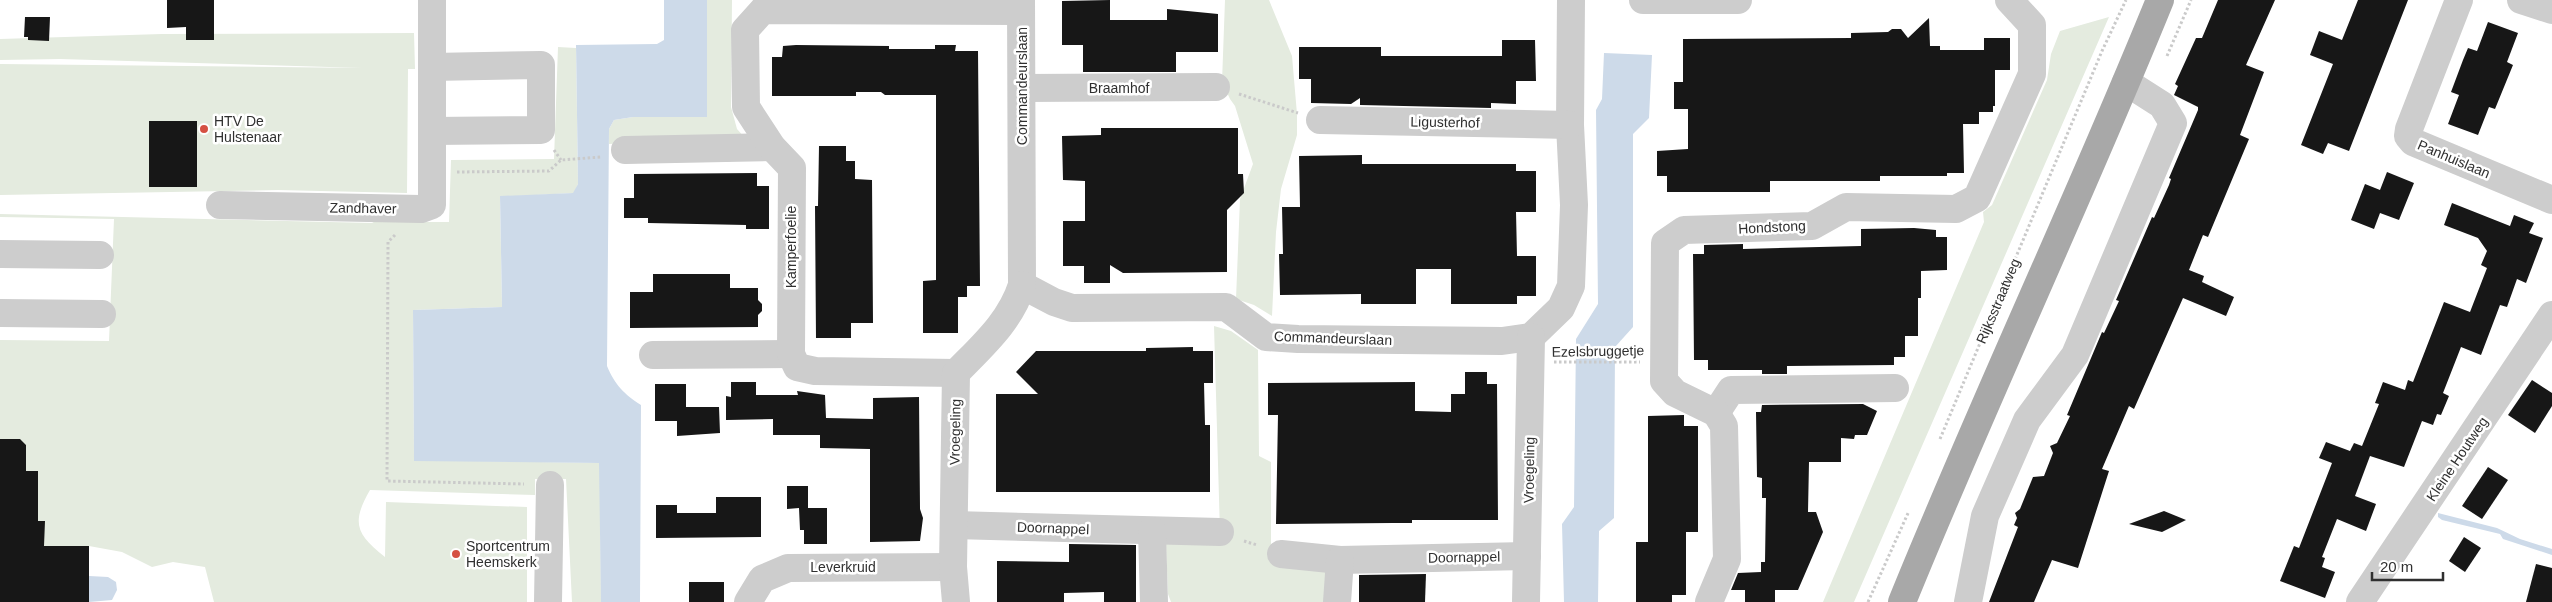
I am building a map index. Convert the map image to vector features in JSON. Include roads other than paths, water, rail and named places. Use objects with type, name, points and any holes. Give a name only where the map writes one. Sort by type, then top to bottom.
[{"type":"main road","points":[[1902,602],[1940,507],[2160,0]]},
{"type":"street","points":[[432,0],[432,67],[432,131],[541,130],[541,64],[432,67]]},
{"type":"street","points":[[1531,350],[1561,308],[1571,286],[1574,205],[1570,125],[1572,0]]},
{"type":"street","points":[[1643,0],[1738,0]]},
{"type":"street","name":"Hondstong","points":[[1716,412],[1675,393],[1664,381],[1666,362],[1666,243],[1684,230],[1812,226],[1846,207],[1956,209],[1977,198],[2032,74],[2032,26],[2009,0]]},
{"type":"street","name":"Panhuislaan","points":[[2459,0],[2409,129],[2408,136],[2413,142],[2552,200]]},
{"type":"street","points":[[2521,0],[2552,10]]},
{"type":"street","name":"Commandeurslaan","points":[[1021,5],[1023,88],[1022,285],[1054,302],[1072,308],[1226,307],[1266,336],[1298,339],[1502,342],[1531,350]]},
{"type":"street","name":"Kamperfoelie","points":[[790,354],[792,168],[772,147],[746,107],[745,30],[762,10],[1021,5]]},
{"type":"street","points":[[1968,602],[1985,516],[2026,420],[2075,355],[2173,123],[2162,105],[2126,82]]},
{"type":"street","name":"Braamhof","points":[[1023,88],[1216,87]]},
{"type":"street","name":"Ligusterhof","points":[[1320,120],[1570,125]]},
{"type":"street","name":"Zandhaver","points":[[220,205],[427,207],[432,172],[432,131]]},
{"type":"street","points":[[614,153],[772,147]]},
{"type":"street","points":[[0,254],[100,256]]},
{"type":"street","points":[[653,355],[790,354],[797,366],[815,371],[956,373],[1004,325],[1016,305],[1022,285]]},
{"type":"street","points":[[0,313],[102,314]]},
{"type":"street","name":"Kleine Houtweg","points":[[2360,602],[2552,315]]},
{"type":"street","name":"Vroegeling","points":[[1526,602],[1531,350]]},
{"type":"street","name":"Vroegeling","points":[[956,373],[954,525],[956,602]]},
{"type":"street","points":[[1709,602],[1727,559],[1724,426],[1716,412],[1732,390],[1895,388]]},
{"type":"street","points":[[548,602],[550,485]]},
{"type":"street","name":"Doornappel","points":[[954,525],[1220,532]]},
{"type":"street","points":[[1152,531],[1154,602]]},
{"type":"street","name":"Doornappel","points":[[1281,554],[1340,560],[1527,556]]},
{"type":"street","points":[[1337,602],[1340,560]]},
{"type":"street","name":"Leverkruid","points":[[748,602],[762,579],[788,568],[954,567]]},
{"type":"water","points":[[664,0],[707,0],[707,117],[633,117],[614,120],[609,129],[607,366],[613,379],[630,397],[641,405],[640,602],[601,602],[599,463],[414,461],[413,310],[502,307],[500,196],[573,193],[578,184],[576,45],[657,44],[664,40]]},
{"type":"water","points":[[1604,53],[1652,55],[1649,118],[1633,134],[1633,327],[1615,347],[1614,518],[1599,531],[1598,602],[1564,602],[1562,524],[1574,507],[1576,339],[1598,304],[1596,110],[1602,99]]},
{"type":"water","points":[[2438,513],[2497,528],[2520,539],[2552,549],[2552,555],[2503,539],[2500,534],[2442,520],[2438,517]]},
{"type":"water","points":[[89,576],[108,577],[116,582],[117,590],[112,600],[89,602]]},
{"type":"place","name":"HTV De Hulstenaar","points":[[204,129]]},
{"type":"place","name":"Sportcentrum Heemskerk","points":[[456,554]]}]
